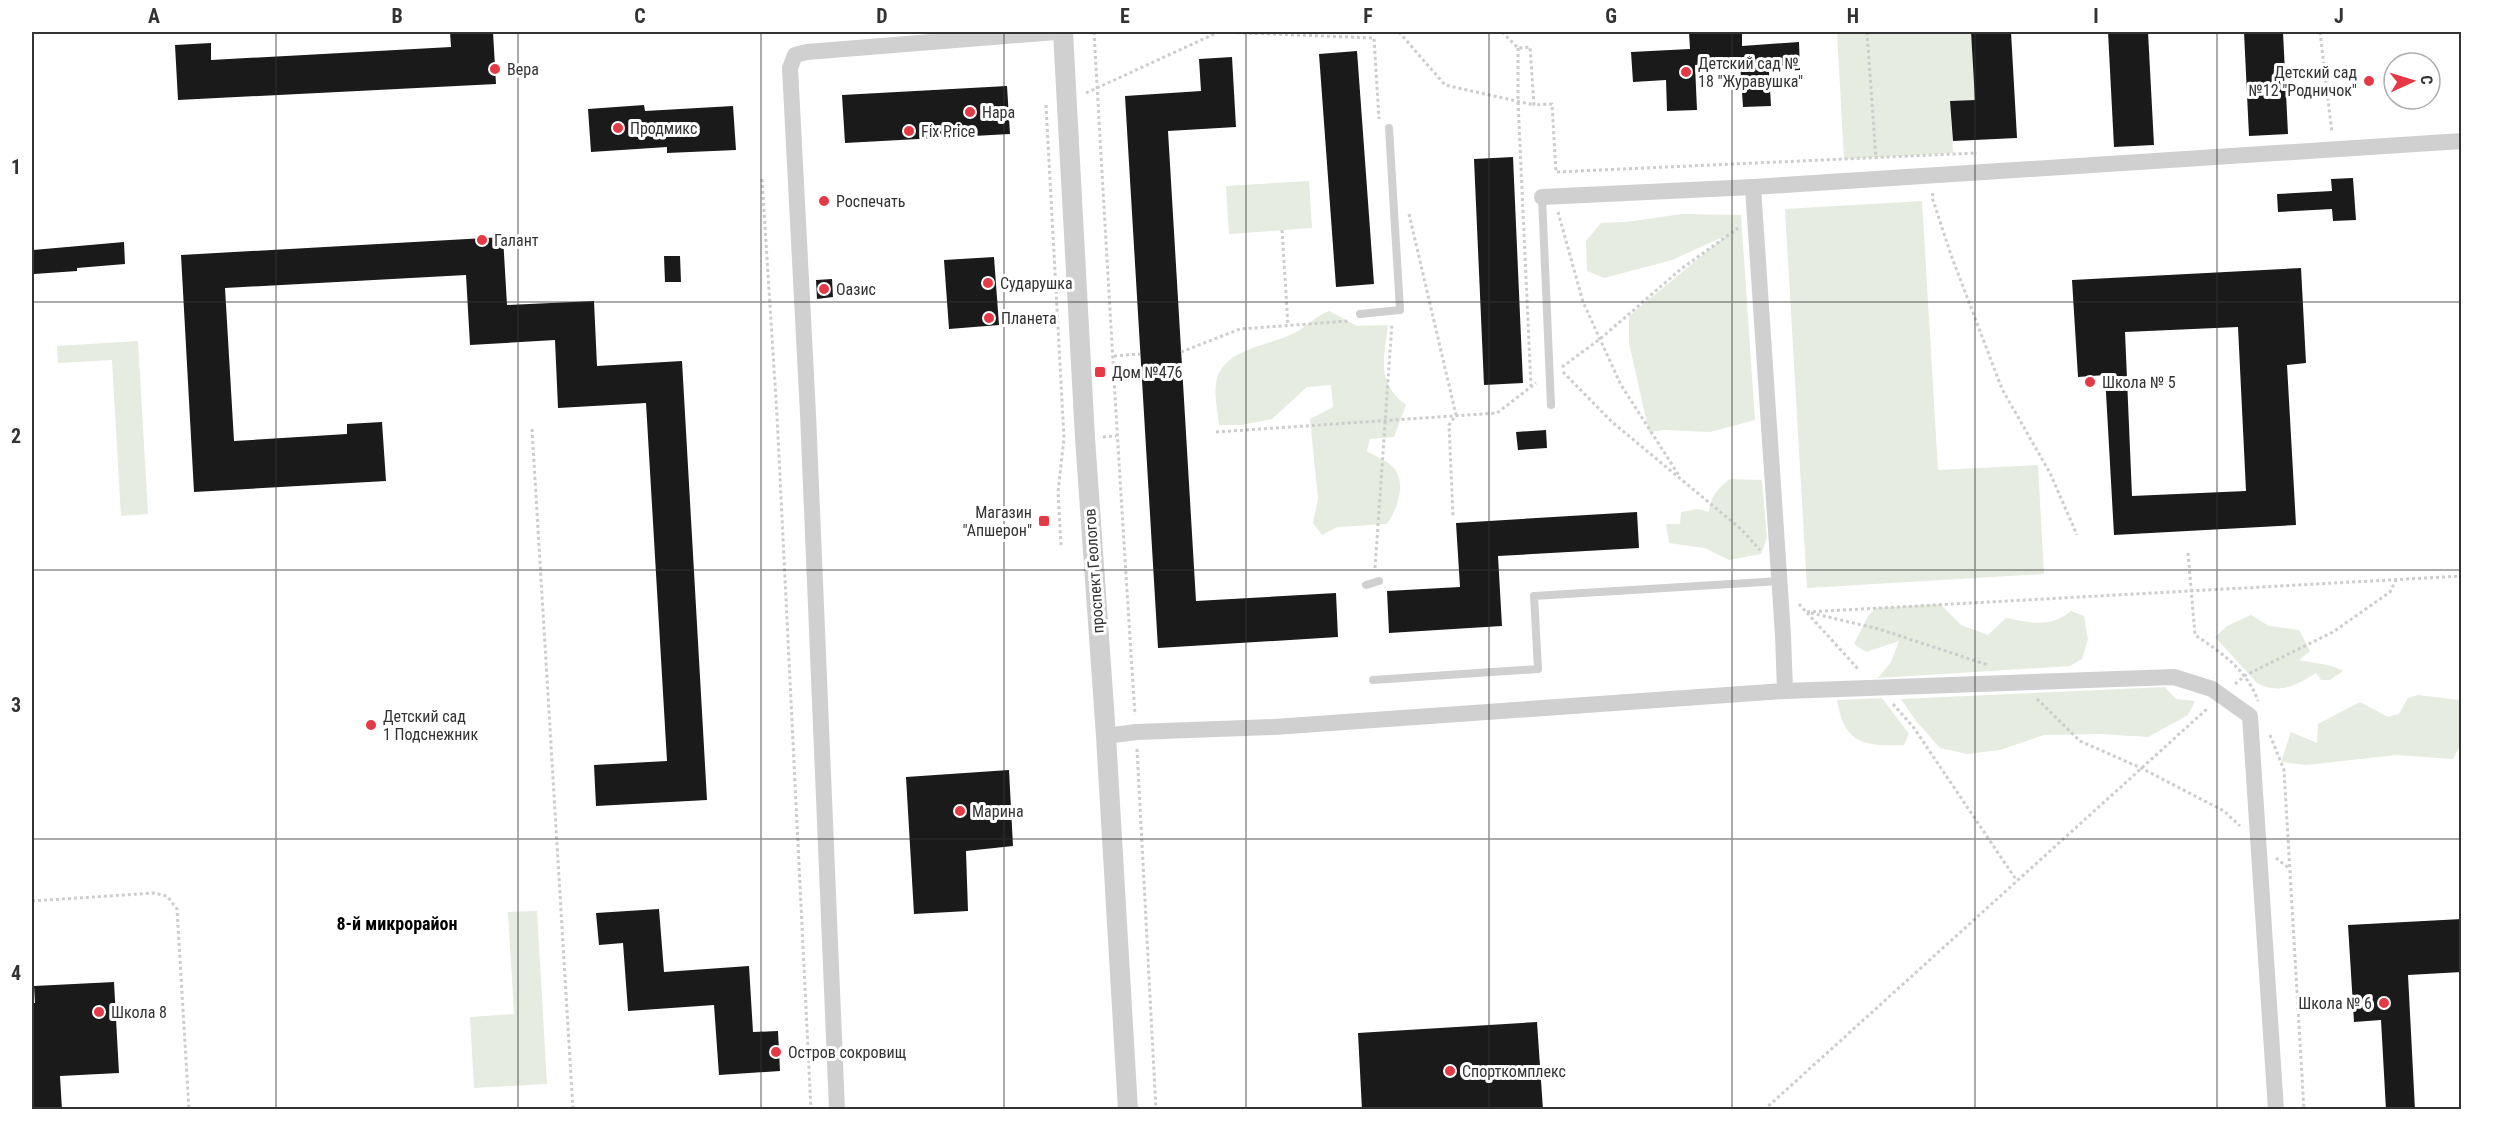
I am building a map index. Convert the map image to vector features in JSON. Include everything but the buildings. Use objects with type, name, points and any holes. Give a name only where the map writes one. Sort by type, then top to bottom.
[{"type":"street","points":[[837,1110],[808,414],[790,68],[795,55],[807,52],[1056,32]]},
{"type":"street","name":"проспект Геологов","points":[[1063,32],[1084,438],[1106,736],[1128,1110]]},
{"type":"street","points":[[1548,196],[1753,187],[2462,141]]},
{"type":"street","points":[[1753,187],[1780,581],[1785,691]]},
{"type":"street","points":[[1106,736],[1136,732],[1274,728],[1785,691],[2174,677],[2212,689],[2250,716],[2276,1110]]},
{"type":"lane","points":[[1359,317],[1400,310],[1389,128]]},
{"type":"lane","points":[[1548,196],[1551,405]]},
{"type":"lane","points":[[1373,680],[1538,669],[1534,596],[1780,581]]},
{"type":"path","points":[[1094,32],[1156,1110]]},
{"type":"path","points":[[1068,102],[1220,32],[1374,38],[1379,121]]},
{"type":"path","points":[[1399,32],[1445,85],[1534,105],[1552,104],[1556,172]]},
{"type":"path","points":[[1502,32],[1518,48],[1518,101],[1531,387]]},
{"type":"path","points":[[1867,32],[1879,179]]},
{"type":"path","points":[[2320,32],[2332,133]]},
{"type":"path","points":[[1518,48],[1530,47],[1534,105]]},
{"type":"path","points":[[1046,105],[1064,438],[1058,492],[1062,546]]},
{"type":"path","points":[[1928,176],[1935,185],[1932,197],[2002,390],[2050,473],[2077,535]]},
{"type":"path","points":[[762,179],[778,437],[812,1110]]},
{"type":"path","points":[[1548,196],[1583,302],[1621,385],[1683,481]]},
{"type":"path","points":[[1408,208],[1456,415],[1449,425],[1453,516]]},
{"type":"path","points":[[1745,222],[1681,269],[1600,339],[1559,369],[1612,422],[1741,529],[1765,555]]},
{"type":"path","points":[[1282,230],[1288,326]]},
{"type":"path","points":[[1373,583],[1393,334],[1392,310]]},
{"type":"path","points":[[1181,352],[1240,329],[1288,326],[1359,317]]},
{"type":"path","points":[[1114,356],[1140,354]]},
{"type":"path","points":[[1216,432],[1497,413],[1550,373]]},
{"type":"path","points":[[532,429],[573,1110]]},
{"type":"path","points":[[2188,554],[2195,635],[2217,649],[2246,675],[2260,706]]},
{"type":"path","points":[[1806,612],[2462,576]]},
{"type":"path","points":[[1764,1110],[2246,675],[2333,632],[2391,592],[2396,580]]},
{"type":"path","points":[[1780,581],[1914,728],[2017,881]]},
{"type":"path","points":[[1806,612],[1879,628],[1994,667]]},
{"type":"path","points":[[2021,683],[2080,741],[2141,768],[2224,811],[2290,870]]},
{"type":"path","points":[[2268,727],[2284,770],[2304,1110]]},
{"type":"path","points":[[32,901],[154,893],[167,896],[177,909],[189,1110]]},
{"type":"shaded area","points":[[1837,32],[1971,32],[1975,100],[1950,101],[1953,153],[1844,159]]},
{"type":"shaded area","points":[[1309,181],[1312,228],[1229,234],[1226,186]]},
{"type":"shaded area","points":[[1922,201],[1938,470],[2038,465],[2044,574],[1807,588],[1785,209]]},
{"type":"shaded area","points":[[1682,214],[1741,215],[1755,420],[1710,432],[1664,430],[1649,432],[1629,343],[1629,316],[1727,235],[1672,260],[1604,278],[1587,271],[1586,241],[1601,223]]},
{"type":"shaded area","points":[[1329,311],[1357,326],[1388,325],[1384,359],[1386,379],[1396,396],[1406,405],[1394,437],[1370,439],[1367,451],[1392,466],[1399,479],[1397,503],[1387,524],[1337,527],[1322,535],[1313,523],[1318,499],[1310,419],[1333,407],[1331,385],[1307,387],[1272,419],[1241,425],[1219,425],[1216,383],[1226,363],[1235,356],[1295,332]]},
{"type":"shaded area","points":[[138,341],[148,514],[121,516],[112,360],[58,363],[57,346]]},
{"type":"shaded area","points":[[1730,479],[1762,480],[1767,538],[1761,554],[1729,560],[1705,548],[1669,543],[1666,524],[1680,524],[1681,512],[1698,509],[1709,512],[1715,493]]},
{"type":"shaded area","points":[[1940,604],[1961,625],[1988,635],[2006,618],[2040,623],[2056,620],[2071,611],[2084,616],[2088,639],[2082,659],[2070,666],[1878,678],[1891,662],[1899,641],[1866,652],[1854,644],[1868,616],[1876,608]]},
{"type":"shaded area","points":[[2251,615],[2269,626],[2299,630],[2310,651],[2299,660],[2327,665],[2343,671],[2330,680],[2321,680],[2316,673],[2288,687],[2265,687],[2257,683],[2215,637],[2227,626]]},
{"type":"shaded area","points":[[2165,687],[2176,699],[2195,701],[2188,715],[2148,737],[2101,734],[2044,735],[2000,750],[1967,754],[1940,748],[1916,721],[1901,699]]},
{"type":"shaded area","points":[[2418,695],[2460,700],[2461,744],[2453,759],[2397,755],[2306,765],[2281,762],[2291,732],[2317,743],[2318,724],[2360,702],[2388,717],[2399,714],[2408,698]]},
{"type":"shaded area","points":[[1882,698],[1909,734],[1904,745],[1878,745],[1858,740],[1845,726],[1837,700]]},
{"type":"shaded area","points":[[537,911],[547,1084],[474,1088],[470,1017],[514,1014],[508,912]]},
{"type":"place","name":"Вера","points":[[495,69]]},
{"type":"place","name":"Детский сад № 18 \"Журавушка\"","points":[[1686,72]]},
{"type":"place","name":"Детский сад №12 \"Родничок\"","points":[[2369,81]]},
{"type":"place","name":"Нара","points":[[970,112]]},
{"type":"place","name":"Продмикс","points":[[618,128]]},
{"type":"place","name":"Fix Price","points":[[909,131]]},
{"type":"place","name":"Роспечать","points":[[824,201]]},
{"type":"place","name":"Галант","points":[[482,240]]},
{"type":"place","name":"Сударушка","points":[[988,283]]},
{"type":"place","name":"Оазис","points":[[824,289]]},
{"type":"place","name":"Планета","points":[[989,318]]},
{"type":"place","name":"Дом №476","points":[[1100,372]]},
{"type":"place","name":"Школа № 5","points":[[2090,382]]},
{"type":"place","name":"Магазин \"Апшерон\"","points":[[1044,521]]},
{"type":"place","name":"Детский сад 1 Подснежник","points":[[371,725]]},
{"type":"place","name":"Марина","points":[[960,811]]},
{"type":"place","name":"Школа № 6","points":[[2384,1003]]},
{"type":"place","name":"Школа 8","points":[[99,1012]]},
{"type":"place","name":"Остров сокровищ","points":[[776,1052]]},
{"type":"place","name":"Спорткомплекс","points":[[1450,1071]]},
{"type":"district","name":"8-й микрорайон","points":[[397,923]]}]
